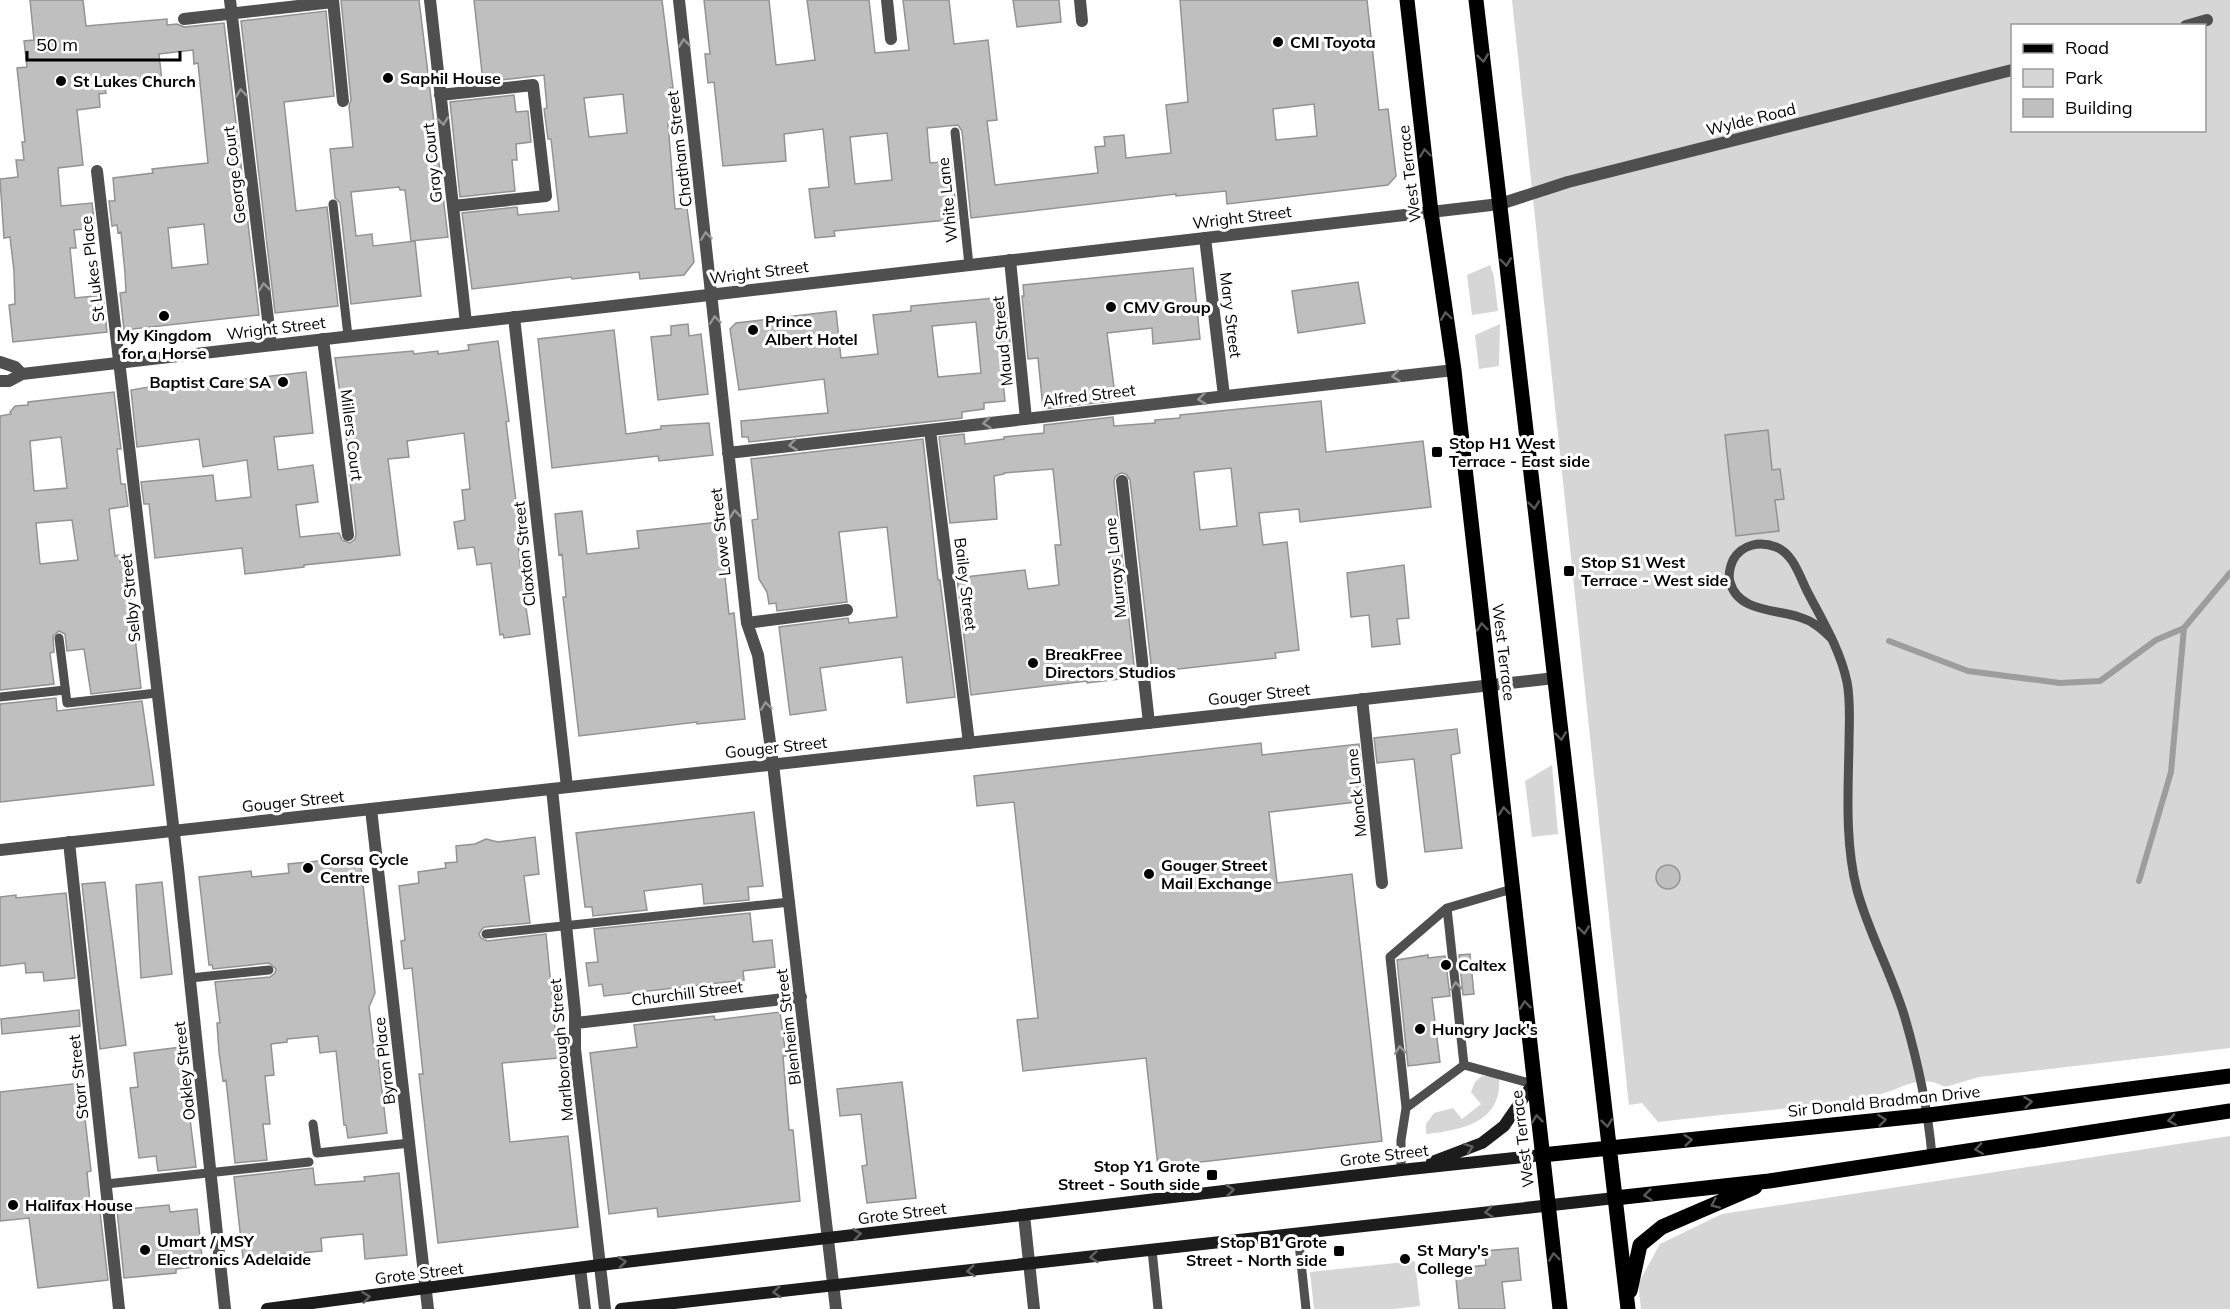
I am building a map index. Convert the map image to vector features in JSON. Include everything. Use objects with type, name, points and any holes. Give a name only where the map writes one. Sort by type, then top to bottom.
[{"type":"main road","name":"West Terrace","points":[[1407,0],[1431,212],[1454,370],[1560,1309]]},
{"type":"main road","points":[[1476,0],[1628,1307]]},
{"type":"main road","name":"Sir Donald Bradman Drive","points":[[1542,1155],[1929,1115],[2230,1076]]},
{"type":"main road","points":[[1408,1169],[1482,1143],[1504,1126],[1533,1084]]},
{"type":"main road","points":[[621,1309],[1769,1181],[2230,1111]]},
{"type":"main road","name":"Grote Street","points":[[267,1309],[426,1290],[600,1265],[1542,1155]]},
{"type":"main road","points":[[1628,1307],[1640,1245],[1662,1227],[1769,1181]]},
{"type":"street","name":"George Court","points":[[230,0],[271,345]]},
{"type":"street","name":"Gray Court","points":[[430,0],[466,323]]},
{"type":"street","name":"Chatham Street","points":[[679,0],[712,294]]},
{"type":"street","points":[[887,0],[891,39]]},
{"type":"street","points":[[1080,0],[1082,21]]},
{"type":"street","points":[[184,19],[333,1],[343,101]]},
{"type":"street","points":[[2193,24],[2207,20]]},
{"type":"street","name":"Wylde Road","points":[[1500,204],[1568,182],[2011,70]]},
{"type":"street","points":[[440,95],[533,85],[536,107],[546,196],[453,206]]},
{"type":"street","name":"St Lukes Place","points":[[97,171],[119,363]]},
{"type":"street","name":"Wright Street","points":[[0,381],[9,381],[22,374],[1500,204]]},
{"type":"street","name":"Mary Street","points":[[1204,238],[1224,396]]},
{"type":"street","name":"Maud Street","points":[[1010,260],[1026,419]]},
{"type":"street","name":"Lowe Street","points":[[712,294],[747,622],[759,655],[773,764]]},
{"type":"street","name":"Claxton Street","points":[[514,317],[567,787]]},
{"type":"street","name":"Millers Court","points":[[323,339],[348,535]]},
{"type":"street","points":[[0,362],[15,368],[22,374]]},
{"type":"street","name":"Selby Street","points":[[119,363],[173,830]]},
{"type":"street","name":"Alfred Street","points":[[728,453],[1454,370]]},
{"type":"street","name":"Bailey Street","points":[[930,430],[969,743]]},
{"type":"street","name":"Murrays Lane","points":[[1122,481],[1149,723]]},
{"type":"street","points":[[747,622],[847,610]]},
{"type":"street","name":"Gouger Street","points":[[0,849],[1555,678]]},
{"type":"street","name":"Monck Lane","points":[[1362,699],[1382,883]]},
{"type":"street","name":"Blenheim Street","points":[[773,764],[836,1309]]},
{"type":"street","name":"Marlborough Street","points":[[552,789],[576,1023],[575,1049],[605,1309]]},
{"type":"street","name":"Byron Place","points":[[371,809],[428,1309]]},
{"type":"street","name":"Oakley Street","points":[[173,830],[225,1309]]},
{"type":"street","name":"Storr Street","points":[[69,842],[119,1309]]},
{"type":"street","name":"Churchill Street","points":[[576,1023],[801,996]]},
{"type":"street","points":[[1024,1215],[1034,1309]]},
{"type":"street","points":[[580,1268],[585,1309]]},
{"type":"lane","name":"White Lane","points":[[955,132],[969,265]]},
{"type":"lane","points":[[333,204],[348,336]]},
{"type":"lane","points":[[1832,639],[1818,625],[1798,617],[1756,608],[1740,599],[1732,588],[1729,576],[1731,564],[1737,553],[1749,546],[1763,544],[1779,548],[1790,558],[1832,639],[1842,661],[1848,685],[1851,858],[1857,890],[1904,1017],[1929,1115],[1932,1156]]},
{"type":"lane","points":[[59,638],[67,703],[158,693]]},
{"type":"lane","points":[[0,697],[64,690]]},
{"type":"lane","points":[[1408,1169],[1401,1140],[1406,1108],[1390,957],[1395,950],[1447,908],[1512,889]]},
{"type":"lane","points":[[486,934],[790,902]]},
{"type":"lane","points":[[1447,908],[1464,1065]]},
{"type":"lane","points":[[190,978],[269,970]]},
{"type":"lane","points":[[1464,1065],[1533,1084]]},
{"type":"lane","points":[[1406,1108],[1464,1065]]},
{"type":"lane","points":[[313,1124],[317,1153],[410,1143]]},
{"type":"lane","points":[[106,1184],[309,1162]]},
{"type":"lane","points":[[1298,1234],[1306,1309]]},
{"type":"lane","points":[[1152,1250],[1158,1309]]},
{"type":"green space","points":[[1512,0],[2230,0],[2230,1048],[1979,1077],[1945,1087],[1926,1081],[1918,1082],[1885,1093],[1849,1100],[1658,1122],[1642,1103],[1629,1105]]},
{"type":"green space","points":[[1490,265],[1494,277],[1498,311],[1472,315],[1467,275]]},
{"type":"green space","points":[[1500,324],[1499,366],[1479,369],[1475,335]]},
{"type":"green space","points":[[1552,765],[1558,834],[1532,837],[1525,781]]},
{"type":"green space","points":[[1482,1076],[1499,1076],[1499,1092],[1487,1114],[1478,1121],[1454,1130],[1426,1134],[1426,1124],[1434,1113],[1453,1108],[1462,1119],[1481,1104],[1471,1092],[1475,1082]]},
{"type":"green space","points":[[2230,1136],[2230,1309],[1641,1309],[1638,1284],[1660,1244],[1722,1214]]},
{"type":"green space","points":[[1415,1261],[1420,1306],[1394,1309],[1314,1309],[1310,1272]]},
{"type":"building","points":[[30,0],[83,0],[86,26],[167,19],[167,25],[177,24],[184,27],[224,23],[259,315],[124,330],[120,293],[126,292],[121,232],[118,233],[117,225],[112,226],[109,201],[115,201],[113,178],[153,173],[152,169],[208,163],[198,63],[194,64],[193,50],[159,54],[162,82],[105,88],[106,93],[99,94],[100,107],[77,110],[83,165],[58,168],[61,206],[92,203],[95,228],[74,230],[76,248],[70,248],[75,298],[103,295],[107,332],[13,342],[9,305],[15,304],[14,271],[10,237],[4,238],[0,179],[18,177],[16,160],[24,160],[22,142],[25,142],[17,68],[27,67],[24,41],[34,40]],"holes":[[[204,224],[208,264],[172,268],[168,228]]]},
{"type":"building","points":[[341,0],[419,0],[448,237],[411,241],[405,190],[400,190],[399,187],[351,192],[356,236],[372,234],[373,246],[415,241],[421,296],[351,304],[340,203],[335,198],[330,149],[353,147],[349,106],[351,100]]},
{"type":"building","points":[[474,0],[662,0],[673,88],[670,88],[674,123],[668,123],[675,209],[687,208],[694,262],[684,275],[640,279],[639,272],[572,279],[571,277],[472,289],[462,213],[517,207],[518,215],[559,211],[551,139],[548,139],[544,109],[547,108],[544,75],[483,82]],"holes":[[[623,94],[627,133],[589,137],[584,98]]]},
{"type":"building","points":[[704,0],[769,0],[776,65],[815,60],[807,0],[869,0],[875,53],[909,50],[903,0],[949,0],[954,44],[988,40],[997,120],[987,121],[995,185],[1098,173],[1095,147],[1105,146],[1104,137],[1124,135],[1126,158],[1171,153],[1166,105],[1188,102],[1180,0],[1367,0],[1379,110],[1388,109],[1396,176],[1388,185],[1227,204],[1226,191],[1176,196],[1176,194],[971,218],[962,131],[958,125],[927,128],[930,163],[951,161],[957,219],[834,231],[835,236],[815,238],[809,189],[829,187],[823,129],[784,134],[786,161],[723,166],[714,82],[708,83],[705,54],[710,54]],"holes":[[[1314,104],[1317,136],[1276,140],[1273,109]],[[887,133],[892,180],[855,184],[850,137]]]},
{"type":"building","points":[[1013,0],[1059,0],[1061,22],[1017,27]]},
{"type":"building","points":[[326,11],[334,96],[284,102],[296,211],[327,207],[338,306],[275,313],[241,21]]},
{"type":"building","points":[[514,95],[516,112],[528,111],[531,142],[516,144],[517,160],[512,160],[515,191],[460,197],[450,102]]},
{"type":"building","name":"CMV Group","points":[[1193,268],[1200,339],[1153,344],[1152,328],[1107,333],[1115,395],[1111,395],[1111,401],[1043,409],[1038,358],[1028,359],[1023,285]]},
{"type":"building","points":[[1358,282],[1365,323],[1298,333],[1292,291]]},
{"type":"building","points":[[1005,297],[1012,361],[1001,362],[1005,401],[984,403],[984,409],[962,412],[962,418],[749,442],[748,437],[742,437],[741,421],[828,413],[824,379],[739,390],[730,329],[736,323],[836,311],[841,358],[878,354],[873,315],[911,311],[911,306]],"holes":[[[976,322],[981,373],[938,377],[932,326]]]},
{"type":"building","points":[[688,324],[689,336],[701,334],[708,394],[658,400],[651,337],[671,335],[671,326]]},
{"type":"building","points":[[614,330],[626,434],[661,429],[661,426],[709,423],[713,455],[659,461],[658,456],[552,468],[538,339]]},
{"type":"building","points":[[498,341],[521,541],[518,541],[521,574],[530,634],[504,638],[503,634],[500,635],[491,563],[477,565],[474,547],[458,549],[454,522],[465,520],[462,490],[470,489],[464,433],[407,441],[409,457],[388,459],[400,555],[245,574],[242,548],[155,558],[149,504],[144,504],[141,482],[213,475],[216,501],[251,497],[247,460],[203,467],[199,439],[137,447],[131,390],[190,380],[220,378],[220,382],[306,372],[313,433],[274,437],[278,470],[313,465],[318,502],[296,505],[300,537],[339,533],[342,540],[350,543],[355,539],[356,534],[349,472],[351,472],[335,358],[413,351],[414,354],[438,351],[438,354],[469,350],[468,345]]},
{"type":"building","points":[[114,392],[121,449],[117,449],[121,484],[125,484],[128,506],[109,509],[115,556],[119,555],[120,562],[126,561],[141,688],[91,694],[84,649],[67,651],[65,634],[59,631],[53,636],[54,652],[50,653],[54,684],[0,690],[0,416],[11,414],[15,406],[28,405],[28,402]],"holes":[[[61,437],[67,488],[34,491],[30,441]],[[72,520],[78,560],[40,564],[36,523]]]},
{"type":"building","points":[[1321,401],[1326,452],[1423,441],[1431,507],[1300,522],[1299,509],[1259,513],[1263,545],[1287,542],[1299,650],[1275,653],[1276,658],[1152,672],[1130,480],[1126,474],[1121,473],[1115,477],[1114,482],[1135,674],[1128,675],[1128,678],[971,695],[957,578],[1025,570],[1028,589],[1059,585],[1055,545],[1061,545],[1053,469],[1004,473],[994,476],[997,519],[950,523],[939,437],[964,434],[965,444],[1044,433],[1044,425],[1113,417],[1114,426],[1155,423],[1155,420],[1180,418],[1180,415]],"holes":[[[1231,468],[1237,526],[1200,530],[1194,472]]]},
{"type":"building","points":[[1768,430],[1772,470],[1780,469],[1784,499],[1775,500],[1779,531],[1736,536],[1725,435]]},
{"type":"building","points":[[923,439],[938,580],[940,580],[955,697],[907,703],[902,657],[820,668],[826,710],[790,715],[779,627],[848,618],[849,623],[897,617],[887,527],[839,532],[847,602],[777,611],[776,603],[769,604],[767,592],[759,579],[752,520],[758,519],[751,459]]},
{"type":"building","points":[[582,511],[587,554],[639,548],[637,531],[719,522],[729,614],[734,613],[745,719],[697,724],[697,722],[579,736],[563,597],[566,597],[562,554],[559,555],[555,514]]},
{"type":"building","points":[[1404,565],[1409,618],[1397,619],[1400,644],[1372,647],[1369,615],[1351,617],[1347,573]]},
{"type":"building","points":[[56,698],[57,711],[142,701],[154,785],[0,802],[0,704]]},
{"type":"building","points":[[1457,729],[1460,753],[1451,755],[1462,848],[1425,852],[1414,759],[1377,763],[1374,738]]},
{"type":"building","points":[[1261,743],[1262,755],[1359,744],[1365,801],[1269,812],[1277,883],[1352,874],[1382,1141],[1158,1167],[1146,1058],[1023,1071],[1017,1020],[1038,1018],[1014,802],[977,806],[974,776]]},
{"type":"building","points":[[754,812],[763,886],[748,887],[749,900],[704,904],[702,884],[644,891],[647,910],[593,916],[592,907],[585,907],[576,833]]},
{"type":"building","points":[[535,837],[539,874],[524,876],[530,923],[485,927],[479,934],[487,941],[546,934],[558,1058],[502,1063],[510,1142],[568,1136],[578,1227],[438,1243],[419,1074],[423,1074],[412,968],[404,969],[401,941],[405,940],[399,886],[419,883],[418,872],[446,868],[445,863],[457,862],[456,846],[475,844],[486,839],[498,842]]},
{"type":"building","points":[[360,857],[375,993],[369,1007],[374,1049],[377,1048],[387,1133],[348,1138],[346,1125],[344,1125],[336,1051],[320,1053],[318,1036],[287,1039],[287,1042],[271,1044],[274,1075],[265,1076],[270,1124],[263,1124],[267,1160],[235,1163],[226,1080],[223,1081],[219,1052],[217,1023],[220,1023],[215,982],[270,977],[276,969],[269,963],[213,969],[212,965],[209,965],[199,877],[251,871],[252,877],[289,873],[288,864]]},
{"type":"building","points":[[1668,865],[1677,868],[1680,877],[1677,886],[1668,889],[1659,886],[1656,877],[1659,868]]},
{"type":"building","points":[[105,882],[126,1045],[100,1049],[82,884]]},
{"type":"building","points":[[162,882],[172,974],[141,978],[136,885]]},
{"type":"building","points":[[66,893],[75,978],[44,981],[43,972],[26,973],[25,963],[0,966],[0,897],[16,895],[16,898]]},
{"type":"building","points":[[750,913],[753,942],[772,940],[775,967],[743,971],[744,980],[604,996],[602,984],[589,986],[586,963],[598,962],[594,929]]},
{"type":"building","points":[[1470,954],[1474,994],[1463,995],[1459,955]]},
{"type":"building","points":[[1428,955],[1428,958],[1445,956],[1450,996],[1432,998],[1440,1062],[1408,1066],[1397,960]]},
{"type":"building","points":[[79,1010],[80,1026],[2,1034],[1,1019]]},
{"type":"building","points":[[780,1012],[786,1056],[783,1056],[789,1130],[793,1130],[800,1201],[658,1217],[657,1208],[609,1214],[590,1053],[637,1047],[634,1025],[714,1016],[715,1020]]},
{"type":"building","points":[[181,1047],[196,1167],[158,1171],[156,1156],[139,1158],[130,1088],[138,1087],[134,1053]]},
{"type":"building","points":[[902,1082],[916,1198],[867,1203],[862,1166],[867,1165],[861,1114],[840,1116],[837,1089]]},
{"type":"building","points":[[81,1083],[91,1171],[87,1172],[91,1213],[100,1212],[108,1280],[38,1288],[29,1218],[0,1221],[0,1092]]},
{"type":"building","points":[[313,1168],[315,1185],[365,1181],[364,1177],[399,1173],[407,1255],[365,1259],[363,1234],[321,1238],[322,1251],[243,1258],[234,1177]]},
{"type":"building","points":[[169,1205],[170,1212],[197,1209],[203,1266],[176,1269],[176,1273],[124,1278],[117,1210]]},
{"type":"building","points":[[1518,1248],[1521,1280],[1502,1282],[1505,1309],[1459,1309],[1455,1269],[1486,1265],[1484,1251]]},
{"type":"waterway","points":[[2139,881],[2171,772],[2184,628],[2230,573]]},
{"type":"waterway","points":[[1889,641],[1968,671],[2060,683],[2100,681],[2156,640],[2184,628]]},
{"type":"place","name":"CMI Toyota","points":[[1278,42]]},
{"type":"place","name":"Saphil House","points":[[388,78]]},
{"type":"place","name":"St Lukes Church","points":[[61,81]]},
{"type":"place","name":"CMV Group","points":[[1111,307]]},
{"type":"place","name":"My Kingdom for a Horse","points":[[164,316]]},
{"type":"place","name":"Prince Albert Hotel","points":[[753,330]]},
{"type":"place","name":"Baptist Care SA","points":[[283,382]]},
{"type":"place","name":"Stop H1 West Terrace - East side","points":[[1437,452]]},
{"type":"place","name":"Stop S1 West Terrace - West side","points":[[1569,571]]},
{"type":"place","name":"BreakFree Directors Studios","points":[[1033,663]]},
{"type":"place","name":"Corsa Cycle Centre","points":[[308,868]]},
{"type":"place","name":"Gouger Street Mail Exchange","points":[[1149,874]]},
{"type":"place","name":"Caltex","points":[[1446,965]]},
{"type":"place","name":"Hungry Jack's","points":[[1420,1029]]},
{"type":"place","name":"Stop Y1 Grote Street - South side","points":[[1212,1175]]},
{"type":"place","name":"Halifax House","points":[[13,1205]]},
{"type":"place","name":"Umart / MSY Electronics Adelaide","points":[[145,1250]]},
{"type":"place","name":"Stop B1 Grote Street - North side","points":[[1339,1251]]},
{"type":"place","name":"St Mary's College","points":[[1405,1259]]}]
